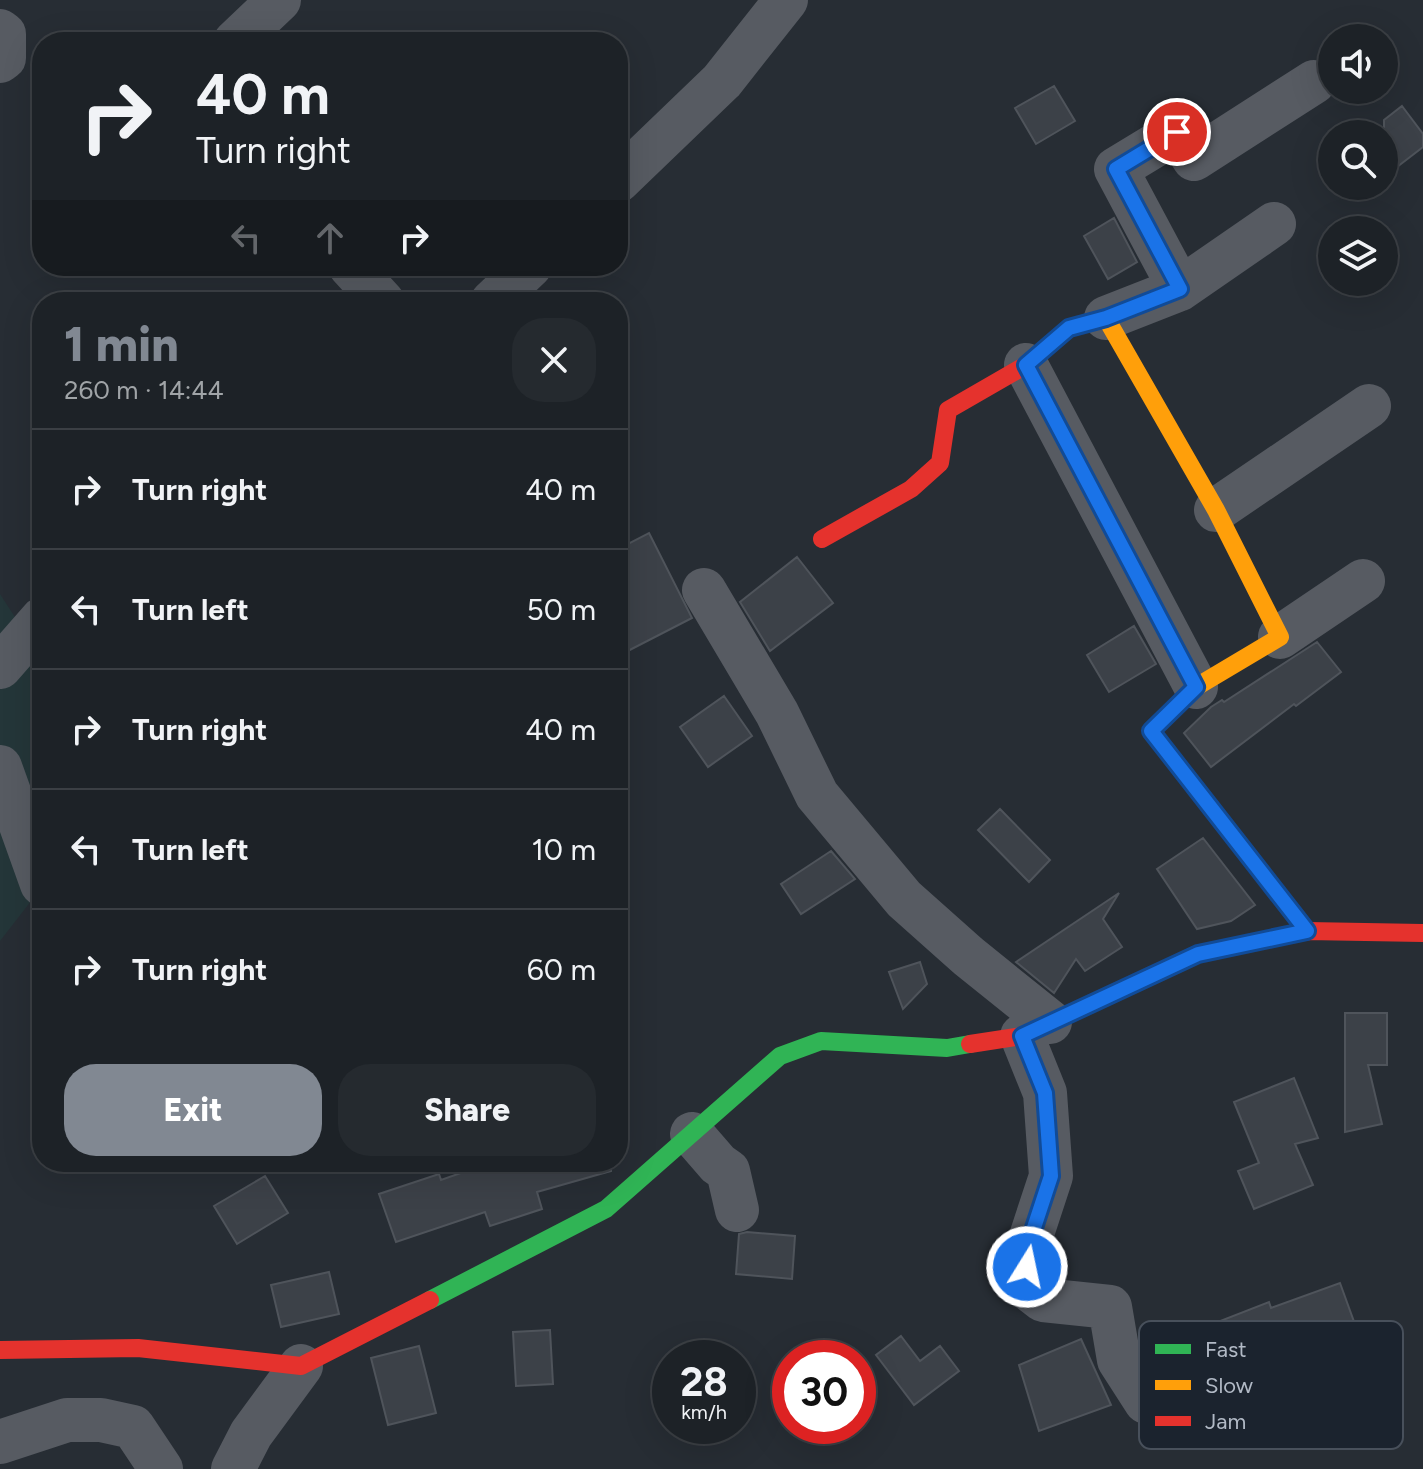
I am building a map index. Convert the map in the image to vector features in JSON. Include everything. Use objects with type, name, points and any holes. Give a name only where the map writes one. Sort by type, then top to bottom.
[{"type":"street","points":[[245,32],[279,0]]},
{"type":"street","points":[[628,171],[722,81],[786,0]]},
{"type":"street","points":[[0,31],[4,34],[4,58],[0,61]]},
{"type":"street","points":[[1180,289],[1116,169],[1177,132],[1194,159],[1314,82]]},
{"type":"street","points":[[822,539],[911,489],[940,463],[948,410],[1026,365],[1069,328],[1106,318],[1180,289],[1274,224]]},
{"type":"street","points":[[359,276],[374,292]]},
{"type":"street","points":[[503,292],[519,276]]},
{"type":"street","points":[[1106,318],[1216,510],[1280,637]]},
{"type":"street","points":[[1026,365],[1196,687]]},
{"type":"street","points":[[1216,510],[1369,406]]},
{"type":"street","points":[[1307,931],[1151,731],[1196,687],[1280,637],[1363,581]]},
{"type":"street","points":[[704,590],[777,713],[817,795],[904,899],[968,956],[1036,1029],[1045,1093],[1051,1176],[1028,1246],[1026,1287],[1043,1300],[1110,1307],[1119,1360],[1139,1391]]},
{"type":"street","points":[[0,667],[32,630]]},
{"type":"street","points":[[19,790],[32,843]]},
{"type":"street","points":[[233,1469],[251,1434],[301,1366],[606,1209],[780,1056],[821,1041],[947,1048],[1036,1029],[1198,954],[1307,931],[1423,933]]},
{"type":"street","points":[[692,1134],[728,1171],[737,1210]]},
{"type":"street","points":[[0,1350],[138,1348],[301,1366]]},
{"type":"street","points":[[1,1440],[67,1420],[101,1420],[133,1427],[161,1469]]},
{"type":"shaded area","points":[[0,594],[32,644],[32,900],[0,941]]},
{"type":"building","points":[[1054,86],[1075,121],[1036,144],[1015,108]]},
{"type":"building","points":[[1402,106],[1423,134],[1423,147],[1398,166],[1398,120],[1384,120]]},
{"type":"building","points":[[1114,218],[1137,262],[1108,279],[1084,236]]},
{"type":"building","points":[[649,533],[692,618],[628,651],[628,544]]},
{"type":"building","points":[[797,557],[833,603],[770,651],[740,602]]},
{"type":"building","points":[[1134,626],[1156,664],[1109,692],[1087,655]]},
{"type":"building","points":[[1317,642],[1341,672],[1211,767],[1184,733],[1211,707],[1222,700],[1224,702]]},
{"type":"building","points":[[724,696],[752,736],[708,767],[680,727]]},
{"type":"building","points":[[1000,809],[1050,860],[1029,882],[978,830]]},
{"type":"building","points":[[1203,838],[1255,905],[1231,921],[1197,929],[1157,869]]},
{"type":"building","points":[[831,851],[855,879],[801,914],[781,884]]},
{"type":"building","points":[[1119,893],[1103,919],[1122,947],[1085,971],[1076,959],[1054,993],[1016,962]]},
{"type":"building","points":[[920,962],[927,984],[903,1009],[889,972]]},
{"type":"building","points":[[1345,1013],[1387,1013],[1387,1065],[1368,1065],[1382,1124],[1345,1132]]},
{"type":"building","points":[[1294,1078],[1318,1138],[1295,1144],[1313,1185],[1254,1209],[1238,1171],[1259,1163],[1234,1102]]},
{"type":"building","points":[[464,1172],[607,1172],[537,1192],[542,1209],[490,1226],[485,1212],[396,1242],[379,1194],[439,1174],[441,1180]]},
{"type":"building","points":[[265,1176],[288,1213],[237,1244],[214,1206]]},
{"type":"building","points":[[739,1234],[795,1236],[792,1279],[736,1274]]},
{"type":"building","points":[[329,1272],[339,1314],[281,1327],[271,1285]]},
{"type":"building","points":[[1340,1283],[1354,1321],[1220,1321],[1269,1302],[1271,1308]]},
{"type":"building","points":[[550,1330],[553,1384],[516,1386],[513,1332]]},
{"type":"building","points":[[901,1336],[920,1361],[940,1346],[959,1371],[914,1405],[876,1355]]},
{"type":"building","points":[[1081,1339],[1111,1405],[1039,1431],[1019,1365]]},
{"type":"building","points":[[419,1346],[436,1413],[388,1425],[371,1358]]},
{"type":"traffic: fast","points":[[1182,771],[1307,931]]},
{"type":"traffic: fast","points":[[430,1300],[606,1209],[780,1056],[821,1041],[947,1048],[970,1044]]},
{"type":"traffic: slow","points":[[1048,346],[1069,328],[1106,318],[1216,510],[1280,637],[1196,687],[1151,731],[1182,771]]},
{"type":"traffic: jam","points":[[822,539],[911,489],[940,463],[948,410],[1026,365],[1048,346]]},
{"type":"traffic: jam","points":[[970,1044],[1022,1036],[1198,954],[1307,931],[1423,933]]},
{"type":"traffic: jam","points":[[0,1350],[138,1348],[301,1366],[430,1300]]},
{"type":"route","points":[[1027,1267],[1028,1246],[1051,1176],[1045,1093],[1022,1036],[1198,954],[1307,931],[1151,731],[1196,687],[1026,365],[1069,328],[1106,318],[1180,289],[1116,169],[1177,132]]}]
